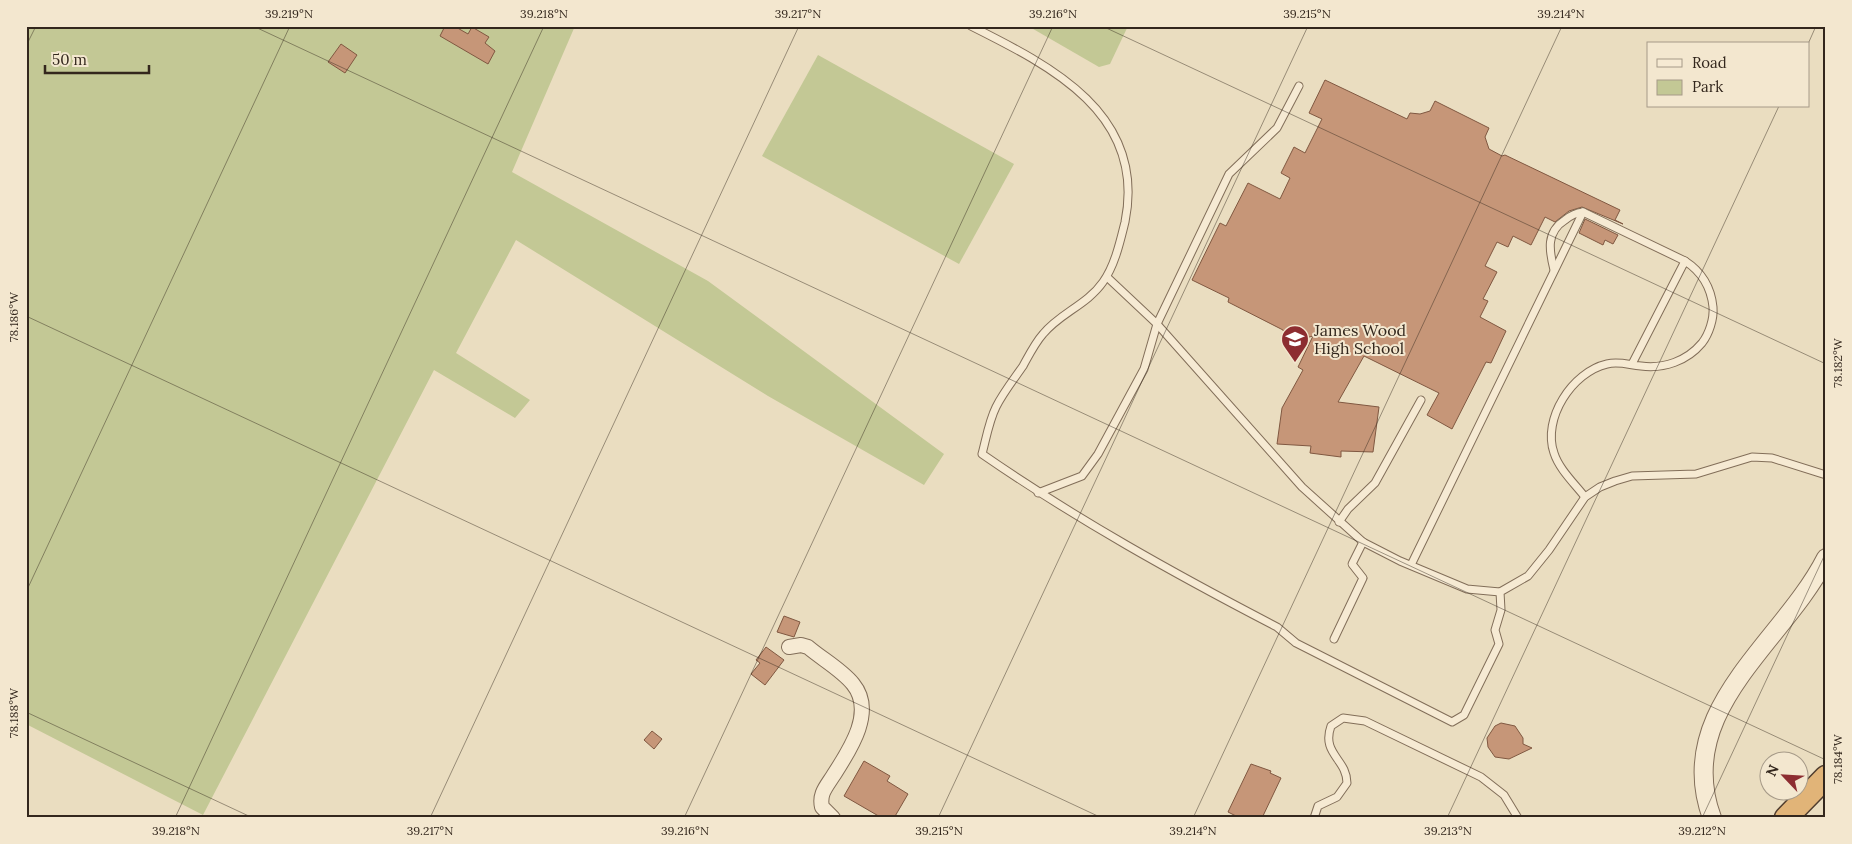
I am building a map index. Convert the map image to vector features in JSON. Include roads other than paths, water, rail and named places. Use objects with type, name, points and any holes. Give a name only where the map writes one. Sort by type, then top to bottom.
[{"type":"highway","points":[[1786,818],[1826,777]]},
{"type":"street","points":[[1710,817],[1705,796],[1703,761],[1716,714],[1739,677],[1801,599],[1826,558]]},
{"type":"street","points":[[789,647],[800,645],[808,647],[852,682],[859,692],[862,702],[863,715],[855,735],[842,762],[821,794],[822,807],[832,818]]},
{"type":"lane","points":[[971,26],[1030,56],[1057,73],[1094,105],[1115,137],[1123,157],[1128,192],[1121,242],[1106,277],[1094,294],[1081,306],[1043,333],[995,408],[982,454],[1038,492],[1130,548],[1277,627],[1296,643],[1452,722],[1464,715],[1499,644],[1496,630],[1501,610],[1500,592]]},
{"type":"lane","points":[[1038,492],[1082,476],[1098,454],[1144,369],[1157,324],[1229,174],[1277,128],[1298,86]]},
{"type":"lane","points":[[1554,270],[1549,252],[1553,231],[1557,225],[1575,212],[1582,212],[1698,269],[1712,296],[1712,317],[1705,339],[1686,358],[1672,364],[1655,366],[1605,364],[1576,382],[1562,398],[1554,417],[1551,435],[1554,453],[1559,464],[1584,497]]},
{"type":"lane","points":[[1411,565],[1582,212]]},
{"type":"lane","points":[[1632,364],[1685,261]]},
{"type":"lane","points":[[1106,277],[1157,324],[1302,487],[1339,522],[1363,542],[1467,589],[1500,592],[1528,576],[1549,550],[1584,497],[1600,487],[1632,476],[1696,474],[1752,457],[1772,458],[1826,475]]},
{"type":"lane","points":[[1339,522],[1348,509],[1375,483],[1421,400]]},
{"type":"lane","points":[[1334,639],[1363,578],[1352,564],[1363,542]]},
{"type":"lane","points":[[1314,818],[1318,806],[1337,797],[1347,783],[1343,768],[1331,753],[1328,743],[1331,726],[1343,718],[1365,721],[1481,777],[1504,795],[1518,818]]},
{"type":"place","name":"James Wood High School","points":[[1295,363]]}]
